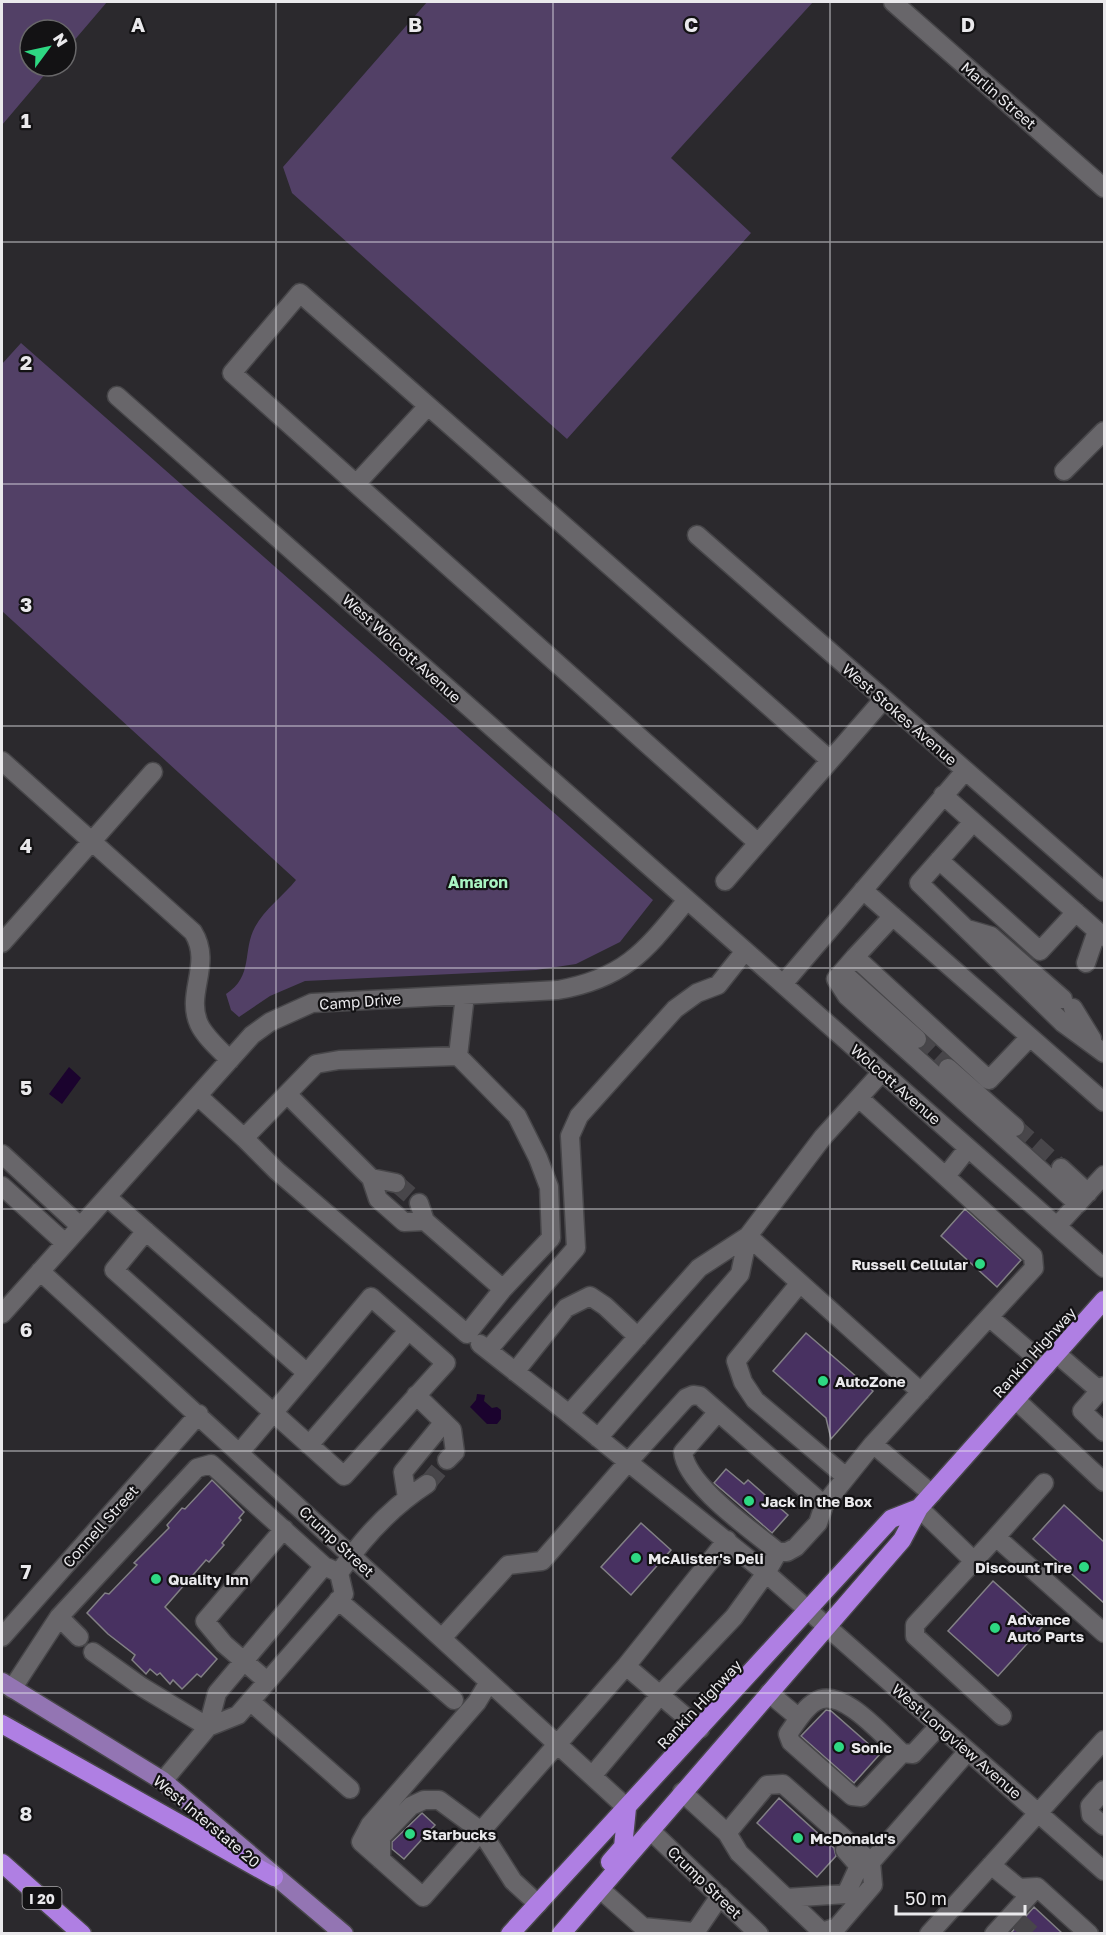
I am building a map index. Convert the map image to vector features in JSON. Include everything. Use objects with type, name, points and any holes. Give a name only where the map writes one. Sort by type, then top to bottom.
[{"type":"highway","name":"Rankin Highway","points":[[559,1934],[902,1540],[919,1508],[1104,1299]]},
{"type":"highway","name":"Rankin Highway","points":[[510,1934],[891,1520],[919,1508]]},
{"type":"highway","points":[[650,1830],[653,1809],[724,1728],[729,1697]]},
{"type":"highway","points":[[2,1724],[274,1877]]},
{"type":"highway","points":[[559,1934],[563,1917],[623,1847],[627,1808]]},
{"type":"highway","name":"I 20","points":[[2,1863],[82,1934]]},
{"type":"main road","name":"West Interstate 20","points":[[7,1686],[163,1781],[344,1934]]},
{"type":"street","name":"Marlin Street","points":[[893,2],[1104,188]]},
{"type":"street","points":[[758,843],[232,373],[300,293],[830,760]]},
{"type":"street","name":"West Wolcott Avenue","points":[[117,396],[687,900]]},
{"type":"street","points":[[356,484],[428,406]]},
{"type":"street","points":[[1064,471],[1104,431]]},
{"type":"street","name":"West Stokes Avenue","points":[[698,535],[1104,892]]},
{"type":"street","points":[[725,881],[883,700]]},
{"type":"street","points":[[2,762],[193,932],[200,944],[201,964],[195,1000],[196,1013],[200,1025],[230,1060]]},
{"type":"street","points":[[783,984],[965,771]]},
{"type":"street","points":[[2,943],[153,772]]},
{"type":"street","points":[[943,795],[1101,934],[1086,963]]},
{"type":"street","points":[[973,822],[919,883],[1063,1023],[1101,1051]]},
{"type":"street","points":[[939,860],[1040,951],[1076,912]]},
{"type":"street","points":[[863,890],[1104,1102]]},
{"type":"street","name":"Wolcott Avenue","points":[[687,900],[1104,1268]]},
{"type":"street","name":"Camp Drive","points":[[2,1314],[43,1274],[65,1243],[252,1035],[270,1022],[312,1003],[558,990],[587,985],[614,974],[652,942],[687,900]]},
{"type":"street","points":[[893,916],[836,979],[847,996],[1083,1198]]},
{"type":"street","points":[[966,929],[991,936],[1068,1004],[1101,1051]]},
{"type":"street","points":[[488,1350],[576,1248],[570,1136],[579,1116],[675,1009],[697,993],[718,985],[745,951]]},
{"type":"street","points":[[855,957],[989,1080],[1030,1037]]},
{"type":"street","points":[[842,972],[917,1039]]},
{"type":"street","points":[[458,1056],[465,995]]},
{"type":"street","points":[[244,1138],[316,1065],[339,1060],[458,1056],[517,1116],[538,1158],[549,1187],[551,1238],[503,1289],[467,1334]]},
{"type":"street","points":[[948,1068],[1015,1127]]},
{"type":"street","points":[[569,1414],[699,1268],[748,1236],[823,1137],[882,1072]]},
{"type":"street","points":[[287,1094],[371,1178],[378,1199],[404,1222],[424,1221]]},
{"type":"street","name":"West Longview Avenue","points":[[198,1096],[277,1172],[467,1334],[726,1540],[1039,1813],[1101,1863]]},
{"type":"street","points":[[718,1412],[683,1452],[684,1461],[690,1473],[710,1493],[778,1552],[787,1552],[796,1547],[818,1523],[824,1505],[873,1444],[1034,1268],[1033,1256],[859,1098]]},
{"type":"street","points":[[946,1176],[968,1148]]},
{"type":"street","points":[[2,1154],[80,1226]]},
{"type":"street","points":[[1061,1168],[1083,1198]]},
{"type":"street","points":[[1057,1226],[1104,1175]]},
{"type":"street","points":[[371,1178],[396,1183]]},
{"type":"street","points":[[2,1186],[65,1243]]},
{"type":"street","points":[[107,1197],[307,1373]]},
{"type":"street","points":[[419,1203],[424,1221],[503,1289]]},
{"type":"street","points":[[146,1231],[114,1270],[273,1414],[344,1476],[446,1363],[371,1297],[273,1414],[240,1452]]},
{"type":"street","points":[[748,1236],[921,1392]]},
{"type":"street","points":[[598,1438],[740,1274],[748,1236]]},
{"type":"street","name":"Crump Street","points":[[43,1274],[199,1414],[627,1808]]},
{"type":"street","points":[[800,1283],[736,1360],[743,1382],[755,1400],[846,1477]]},
{"type":"street","points":[[515,1372],[566,1308],[590,1296],[605,1306],[638,1337]]},
{"type":"street","points":[[989,1317],[1051,1360],[1102,1389],[1082,1411],[1104,1432]]},
{"type":"street","points":[[309,1445],[408,1331]]},
{"type":"street","points":[[417,1395],[452,1430],[455,1452],[447,1460]]},
{"type":"street","points":[[441,1638],[508,1565],[542,1561],[686,1398],[693,1395],[700,1396],[824,1505]]},
{"type":"street","points":[[1016,1400],[1104,1482]]},
{"type":"street","name":"Connell Street","points":[[2,1637],[199,1414]]},
{"type":"street","points":[[407,1498],[403,1472],[444,1422]]},
{"type":"street","points":[[873,1444],[932,1494]]},
{"type":"street","points":[[7,1686],[59,1617],[197,1467],[211,1464],[332,1569],[344,1594],[238,1714],[208,1727]]},
{"type":"street","points":[[1002,1716],[915,1636],[915,1625],[1044,1483]]},
{"type":"street","points":[[163,1781],[208,1727],[218,1693],[244,1662],[332,1569],[352,1554],[407,1498],[427,1485]]},
{"type":"street","points":[[919,1508],[974,1561]]},
{"type":"street","points":[[267,1681],[244,1662],[205,1621],[284,1529]]},
{"type":"street","points":[[996,1537],[1104,1633]]},
{"type":"street","points":[[489,1682],[477,1702],[370,1825],[361,1842],[423,1898],[626,1665],[726,1540]]},
{"type":"street","points":[[592,1776],[661,1694],[734,1617],[766,1574],[778,1552]]},
{"type":"street","points":[[338,1600],[454,1700]]},
{"type":"street","points":[[59,1617],[79,1637]]},
{"type":"street","points":[[93,1652],[142,1687],[208,1727]]},
{"type":"street","points":[[626,1665],[700,1729]]},
{"type":"street","points":[[769,1693],[799,1718]]},
{"type":"street","points":[[902,1753],[868,1791],[861,1797],[852,1796],[791,1742],[788,1734],[814,1702],[836,1698],[847,1704],[902,1753],[913,1754],[939,1726]]},
{"type":"street","points":[[250,1701],[350,1789]]},
{"type":"street","points":[[929,1934],[1104,1740]]},
{"type":"street","points":[[871,1862],[968,1751]]},
{"type":"street","points":[[682,1792],[728,1833],[739,1853],[821,1933],[837,1927],[873,1885],[871,1862],[783,1784],[767,1785],[728,1833]]},
{"type":"street","points":[[767,1785],[789,1798],[859,1866],[846,1894],[786,1898]]},
{"type":"street","points":[[1104,1790],[1090,1806],[1091,1815],[1104,1826]]},
{"type":"street","points":[[381,1860],[381,1837],[411,1806],[423,1800],[439,1800],[481,1831],[513,1881],[538,1904]]},
{"type":"street","name":"Crump Street","points":[[650,1830],[759,1934]]},
{"type":"street","points":[[992,1865],[1019,1888],[1037,1887],[1089,1934]]},
{"type":"street","points":[[994,1934],[1015,1918],[1037,1887]]},
{"type":"street","points":[[600,1889],[641,1930],[693,1933],[720,1896]]},
{"type":"shaded area","points":[[2,2],[107,2],[78,36],[78,18],[18,18],[18,78],[42,78],[2,125]]},
{"type":"shaded area","points":[[427,2],[813,2],[671,158],[751,233],[567,439],[292,193],[283,167]]},
{"type":"shaded area","points":[[21,343],[653,900],[620,942],[576,964],[536,970],[305,981],[270,996],[239,1017],[231,1010],[226,994],[241,979],[255,927],[296,880],[2,611],[2,364]]},
{"type":"shaded area","points":[[69,1067],[81,1078],[62,1104],[49,1094]]},
{"type":"shaded area","points":[[477,1394],[485,1395],[484,1401],[492,1408],[497,1407],[501,1410],[501,1419],[497,1424],[487,1424],[470,1407],[476,1400]]},
{"type":"building","points":[[965,1209],[1021,1260],[997,1287],[941,1236]]},
{"type":"building","name":"AutoZone","points":[[806,1333],[873,1391],[831,1439],[826,1418],[773,1371]]},
{"type":"building","name":"Jack in the Box","points":[[726,1469],[744,1484],[748,1480],[788,1515],[772,1533],[714,1483]]},
{"type":"building","name":"Quality Inn","points":[[212,1480],[244,1512],[239,1518],[241,1520],[222,1543],[224,1545],[209,1562],[206,1560],[165,1607],[217,1659],[201,1677],[197,1674],[182,1689],[173,1680],[170,1684],[160,1673],[157,1675],[150,1669],[146,1674],[132,1660],[135,1655],[108,1634],[87,1613],[105,1593],[109,1594],[137,1565],[134,1563],[169,1528],[167,1525],[182,1508],[185,1509]]},
{"type":"building","name":"Discount Tire","points":[[1064,1505],[1104,1542],[1104,1603],[1033,1539]]},
{"type":"building","name":"McAlister's Deli","points":[[641,1523],[671,1550],[631,1595],[601,1567]]},
{"type":"building","name":"Advance Auto Parts","points":[[993,1581],[1043,1626],[998,1676],[948,1631]]},
{"type":"building","name":"Sonic","points":[[826,1710],[831,1711],[880,1754],[854,1783],[801,1736]]},
{"type":"building","name":"McDonald's","points":[[779,1798],[834,1848],[836,1856],[817,1877],[757,1823]]},
{"type":"building","name":"Starbucks","points":[[422,1813],[435,1825],[404,1859],[392,1849],[392,1842]]},
{"type":"building","points":[[1034,1907],[1063,1934],[1010,1934]]},
{"type":"tunnel","points":[[917,1039],[948,1068]]},
{"type":"tunnel","points":[[1015,1127],[1061,1168]]},
{"type":"tunnel","points":[[396,1183],[419,1203]]},
{"type":"tunnel","points":[[427,1484],[447,1460]]},
{"type":"tunnel","points":[[1018,1921],[1032,1934]]},
{"type":"place","name":"Russell Cellular","points":[[980,1264]]},
{"type":"place","name":"AutoZone","points":[[823,1381]]},
{"type":"place","name":"Jack in the Box","points":[[749,1501]]},
{"type":"place","name":"McAlister's Deli","points":[[636,1558]]},
{"type":"place","name":"Discount Tire","points":[[1084,1567]]},
{"type":"place","name":"Quality Inn","points":[[156,1579]]},
{"type":"place","name":"Advance Auto Parts","points":[[995,1628]]},
{"type":"place","name":"Sonic","points":[[839,1747]]},
{"type":"place","name":"Starbucks","points":[[410,1834]]},
{"type":"place","name":"McDonald's","points":[[798,1838]]},
{"type":"district","name":"Amaron","points":[[478,882]]}]
